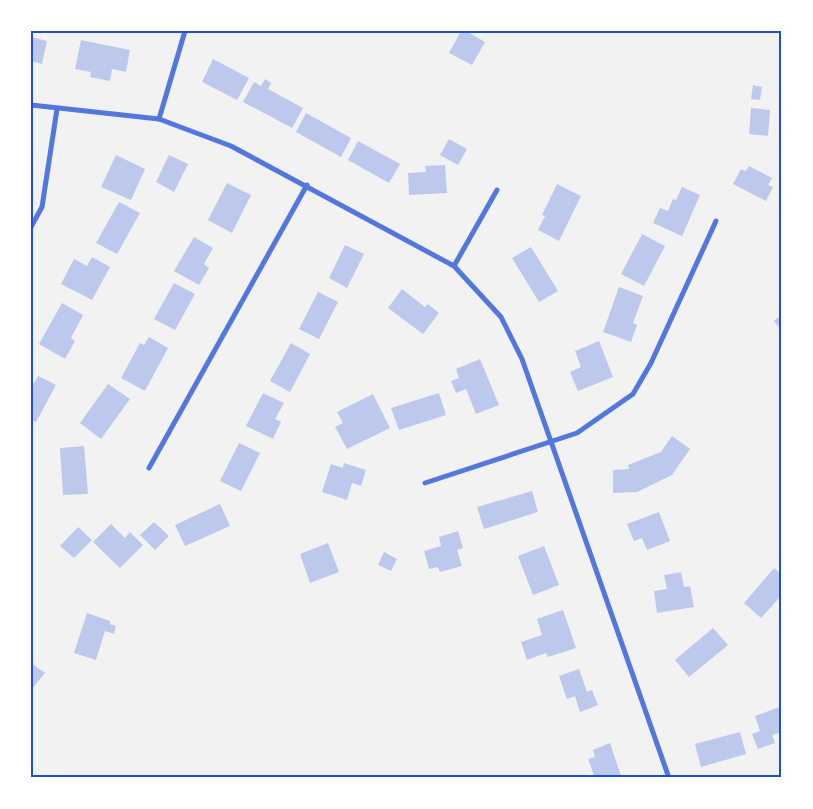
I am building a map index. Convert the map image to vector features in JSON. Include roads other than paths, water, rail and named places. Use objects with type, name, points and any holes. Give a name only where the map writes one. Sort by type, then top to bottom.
[{"type":"street","points":[[159,119],[185,31]]},
{"type":"street","points":[[31,105],[159,119],[231,146],[308,185],[454,266],[501,317],[522,359],[669,778]]},
{"type":"street","points":[[31,227],[42,207],[57,109]]},
{"type":"street","points":[[149,468],[308,185]]},
{"type":"street","points":[[454,266],[497,190]]},
{"type":"street","points":[[425,483],[578,433],[633,394],[651,363],[716,221]]}]
